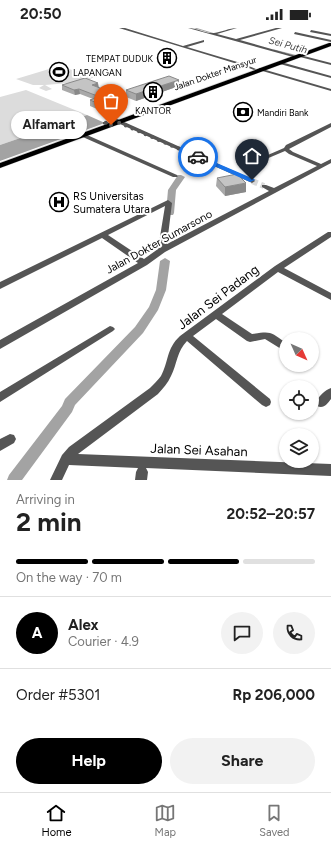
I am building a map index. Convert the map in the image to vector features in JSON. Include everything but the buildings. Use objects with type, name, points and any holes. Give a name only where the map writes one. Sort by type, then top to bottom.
[{"type":"main road","name":"Jalan Dokter Mansyur","points":[[251,67],[281,63],[331,43]]},
{"type":"main road","name":"Jalan Dokter Mansyur","points":[[0,166],[251,67],[297,56]]},
{"type":"main road","name":"Jalan Dokter Mansyur","points":[[0,161],[81,134]]},
{"type":"street","points":[[121,28],[184,46],[203,41]]},
{"type":"street","points":[[128,28],[251,67],[331,90]]},
{"type":"street","points":[[190,28],[331,64]]},
{"type":"street","points":[[214,34],[235,28]]},
{"type":"street","points":[[237,40],[280,28]]},
{"type":"street","points":[[316,28],[331,31]]},
{"type":"street","points":[[311,31],[331,35]]},
{"type":"street","points":[[295,33],[331,43]]},
{"type":"street","points":[[281,63],[331,77]]},
{"type":"street","points":[[112,122],[252,180]]},
{"type":"street","points":[[257,161],[286,149],[288,146],[331,126]]},
{"type":"street","points":[[81,134],[175,176]]},
{"type":"street","points":[[286,149],[291,153],[322,166]]},
{"type":"street","name":"Jalan Dokter Sumarsono","points":[[0,345],[144,263],[162,250],[331,161]]},
{"type":"street","points":[[264,186],[275,191]]},
{"type":"street","points":[[0,286],[168,202],[162,250]]},
{"type":"street","name":"Jalan Sei Padang","points":[[56,480],[66,459],[73,451],[154,391],[161,384],[168,375],[174,351],[180,342],[278,268],[331,234]]},
{"type":"street","points":[[103,235],[144,263]]},
{"type":"street","points":[[278,268],[331,296]]},
{"type":"street","points":[[216,314],[248,337],[267,335],[279,343]]},
{"type":"street","points":[[0,398],[110,329]]},
{"type":"street","points":[[187,336],[266,402]]},
{"type":"street","points":[[321,403],[331,392]]},
{"type":"street","points":[[0,446],[10,439]]},
{"type":"street","name":"Jalan Sei Asahan","points":[[66,459],[331,470]]},
{"type":"shaded area","name":"LAPANGAN","points":[[59,66],[95,77],[81,82],[45,85],[52,89],[46,91],[39,88],[44,85],[33,85],[16,79]]},
{"type":"shaded area","points":[[26,90],[87,115],[0,145],[0,97]]},
{"type":"shaded area","points":[[87,115],[105,123],[0,161],[0,145]]},
{"type":"waterway","name":"Sei Putih","points":[[195,28],[215,34]]},
{"type":"waterway","name":"Sei Putih","points":[[274,50],[298,56]]},
{"type":"waterway","points":[[170,213],[172,190],[181,177]]},
{"type":"waterway","points":[[14,480],[68,408],[69,403],[139,330],[154,308],[161,290],[165,261]]},
{"type":"tunnel","points":[[246,64],[250,65]]},
{"type":"tunnel","points":[[252,181],[264,186]]},
{"type":"way so far","points":[[111,125],[105,123],[113,120],[198,157]]},
{"type":"place","name":"TEMPAT DUDUK","points":[[167,58]]},
{"type":"place","name":"LAPANGAN","points":[[59,72]]},
{"type":"place","name":"KANTOR","points":[[153,92]]},
{"type":"place","name":"Mandiri Bank","points":[[243,112]]},
{"type":"place","name":"Alfamart","points":[[111,125]]},
{"type":"place","name":"RS Universitas Sumatera Utara","points":[[59,202]]},
{"type":"route","points":[[198,157],[252,180]]}]
